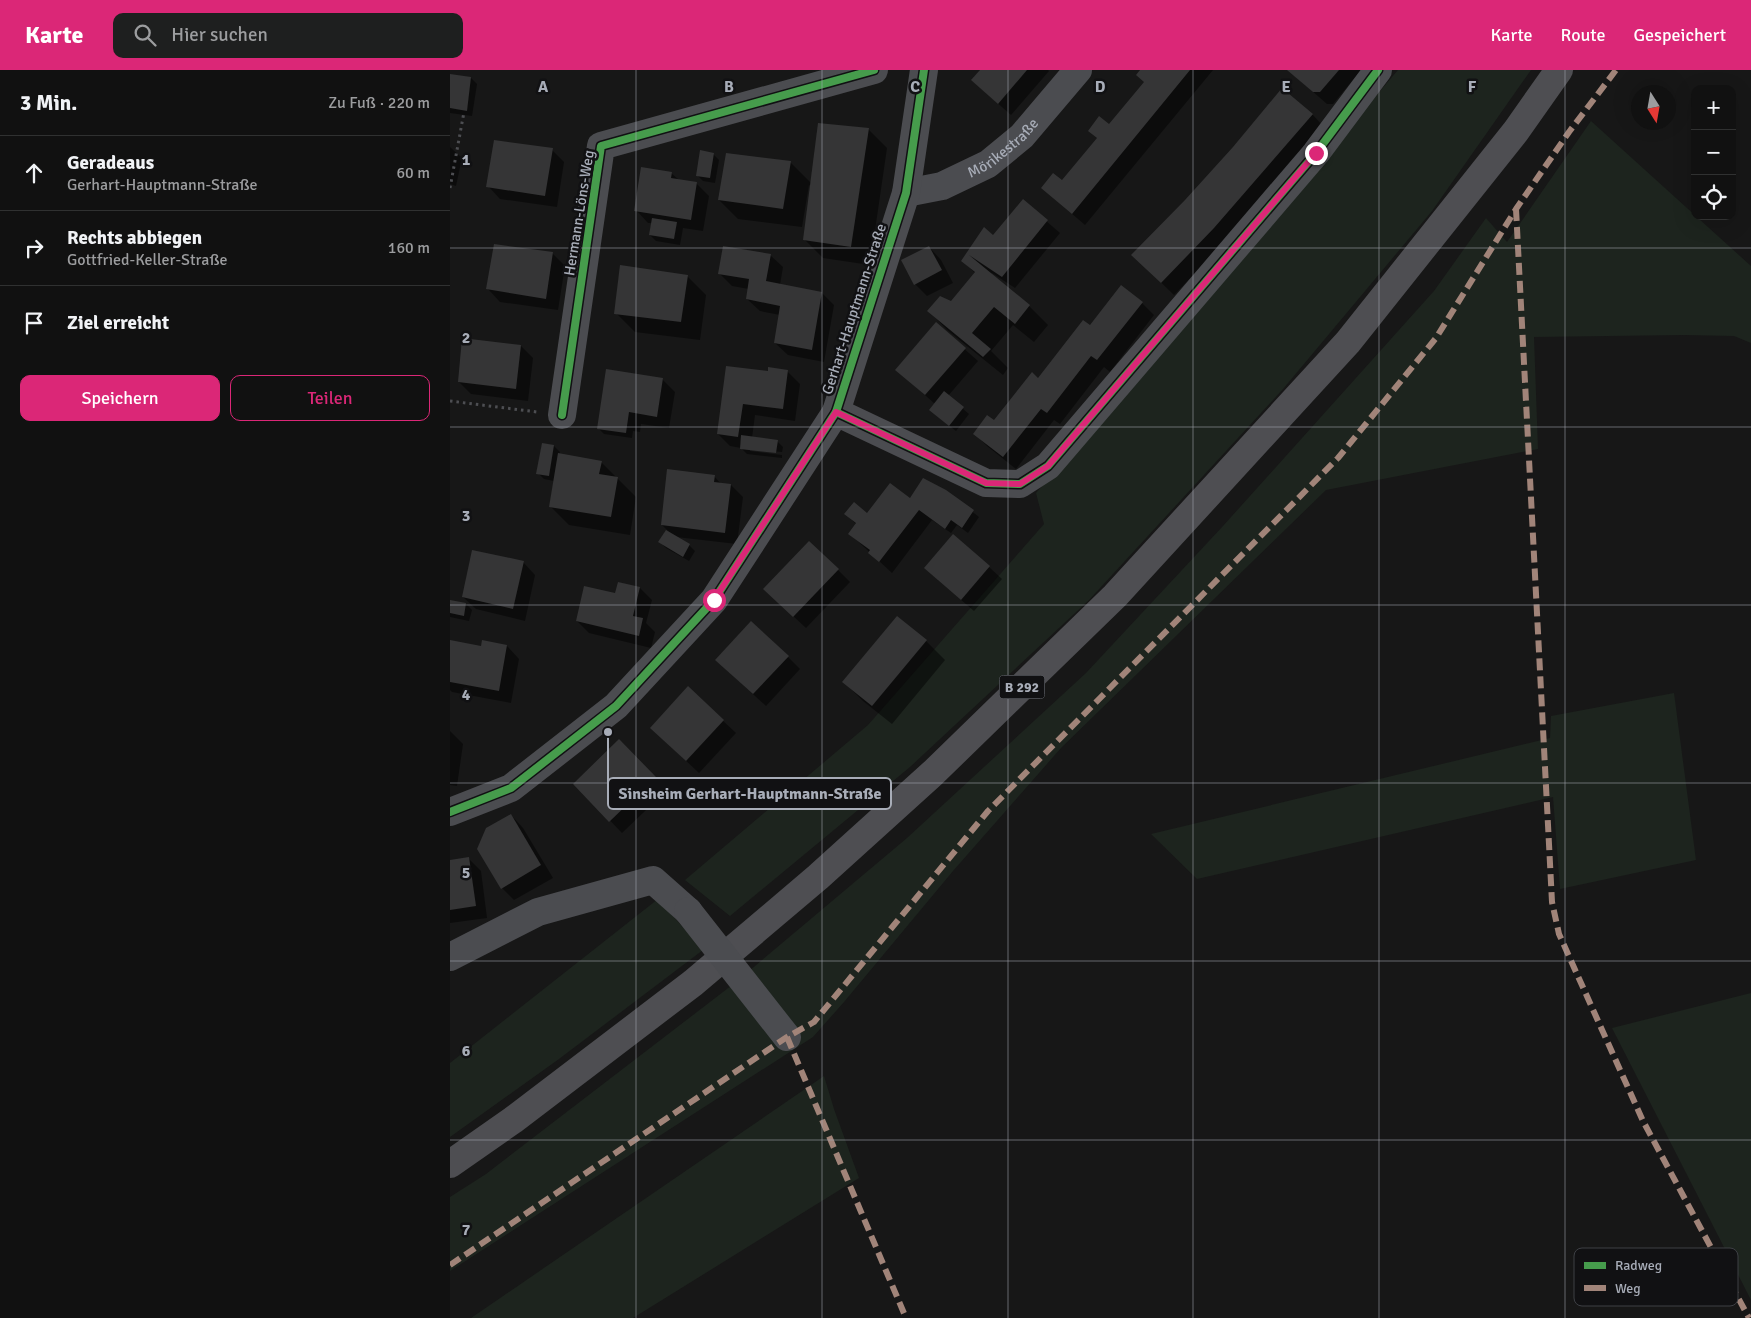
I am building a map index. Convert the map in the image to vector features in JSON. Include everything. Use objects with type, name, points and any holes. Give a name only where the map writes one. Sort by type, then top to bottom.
[{"type":"highway","name":"B 292","points":[[450,1164],[513,1120],[693,983],[818,877],[933,773],[1114,596],[1348,342],[1516,131],[1559,70]]},
{"type":"street","name":"Hermann-Löns-Weg","points":[[562,415],[602,146],[874,70]]},
{"type":"street","name":"Gerhart-Hauptmann-Straße","points":[[450,812],[511,788],[616,706],[714,600],[836,412],[906,193],[924,70]]},
{"type":"street","name":"Mörikestraße","points":[[906,193],[942,186],[988,164],[1022,136],[1078,70]]},
{"type":"street","points":[[836,412],[986,483],[1020,484],[1048,466],[1316,153],[1378,70]]},
{"type":"street","points":[[450,957],[538,912],[653,880],[688,911],[787,1037]]},
{"type":"path","points":[[450,188],[464,112]]},
{"type":"path","points":[[450,401],[562,415]]},
{"type":"shaded area","points":[[1398,70],[1531,70],[1432,211],[1283,389],[1089,600],[910,767],[730,916],[685,880],[868,725],[1044,524],[1036,493]]},
{"type":"shaded area","points":[[1591,121],[1691,212],[1691,220],[1700,220],[1751,266],[1751,343],[1734,336],[1534,337],[1538,449],[1326,490],[1061,748],[953,871],[813,1037],[450,1271],[450,1197],[486,1174],[736,982],[907,838],[1086,673],[1223,526],[1434,291],[1486,218],[1507,242]]},
{"type":"shaded area","points":[[1674,693],[1696,860],[1560,889],[1553,797],[1197,879],[1151,834],[1550,738],[1551,716]]},
{"type":"shaded area","points":[[658,899],[703,950],[559,1059],[450,1137],[450,1063]]},
{"type":"shaded area","points":[[1751,993],[1751,1300],[1738,1275],[1738,1248],[1724,1248],[1612,1028]]},
{"type":"shaded area","points":[[824,1076],[859,1178],[633,1318],[471,1318]]},
{"type":"building","points":[[980,70],[1027,70],[998,104],[971,80]]},
{"type":"building","points":[[1140,70],[1190,70],[1072,214],[1041,188],[1053,173],[1062,180],[1097,138],[1088,131],[1099,116],[1109,124],[1144,82],[1136,75]]},
{"type":"building","points":[[1287,70],[1339,70],[1320,92],[1313,92]]},
{"type":"building","points":[[450,74],[471,77],[467,111],[450,108]]},
{"type":"building","points":[[1282,88],[1313,114],[1214,228],[1161,283],[1131,255],[1233,147]]},
{"type":"building","points":[[818,123],[869,128],[851,247],[803,240]]},
{"type":"building","points":[[494,140],[553,148],[545,196],[486,187]]},
{"type":"building","points":[[700,150],[714,153],[710,178],[696,176]]},
{"type":"building","points":[[726,153],[791,161],[783,209],[718,200]]},
{"type":"building","points":[[641,167],[672,172],[671,178],[697,182],[691,220],[634,211]]},
{"type":"building","points":[[1023,199],[1048,220],[1002,277],[969,255],[1030,305],[1015,324],[994,307],[972,333],[991,349],[983,357],[927,311],[940,296],[951,301],[975,272],[961,261],[984,227],[993,235]]},
{"type":"building","points":[[652,218],[677,222],[674,239],[649,235]]},
{"type":"building","points":[[494,244],[553,252],[546,299],[486,289]]},
{"type":"building","points":[[723,246],[771,254],[766,281],[822,292],[812,350],[774,343],[780,306],[746,299],[749,279],[718,274]]},
{"type":"building","points":[[929,246],[942,270],[914,285],[901,260]]},
{"type":"building","points":[[620,265],[688,275],[681,322],[614,314]]},
{"type":"building","points":[[1121,285],[1143,302],[1097,360],[1091,356],[1047,413],[1041,409],[1003,457],[973,434],[987,415],[994,420],[1032,372],[1038,378],[1083,320],[1090,325]]},
{"type":"building","points":[[936,322],[966,348],[925,395],[895,370]]},
{"type":"building","points":[[462,338],[521,345],[516,389],[458,382]]},
{"type":"building","points":[[726,366],[768,371],[768,367],[788,370],[783,409],[743,404],[738,437],[717,434]]},
{"type":"building","points":[[606,369],[663,378],[657,417],[629,412],[626,433],[597,429]]},
{"type":"building","points":[[944,391],[964,407],[949,426],[929,410]]},
{"type":"building","points":[[741,435],[778,440],[776,453],[740,449]]},
{"type":"building","points":[[542,443],[554,445],[549,476],[536,474]]},
{"type":"building","points":[[558,453],[602,461],[599,474],[618,477],[611,517],[549,507]]},
{"type":"building","points":[[667,469],[715,475],[714,482],[731,484],[725,533],[661,525]]},
{"type":"building","points":[[923,478],[946,490],[974,510],[962,528],[951,520],[945,529],[919,510],[879,562],[868,553],[870,550],[848,534],[856,523],[844,514],[854,502],[867,513],[890,483],[910,498]]},
{"type":"building","points":[[666,530],[690,544],[683,557],[658,542]]},
{"type":"building","points":[[953,534],[990,566],[961,600],[924,568]]},
{"type":"building","points":[[809,541],[839,569],[793,617],[763,589]]},
{"type":"building","points":[[472,550],[524,561],[513,609],[462,597]]},
{"type":"building","points":[[618,582],[640,587],[633,616],[643,618],[639,636],[576,621],[584,586],[615,593]]},
{"type":"building","points":[[450,600],[466,603],[464,616],[450,613]]},
{"type":"building","points":[[897,616],[927,640],[872,706],[842,682]]},
{"type":"building","points":[[751,621],[789,656],[753,694],[715,660]]},
{"type":"building","points":[[450,640],[481,646],[482,640],[507,645],[499,691],[450,682]]},
{"type":"building","points":[[688,686],[724,720],[686,761],[650,728]]},
{"type":"building","points":[[619,739],[656,777],[609,822],[573,784]]},
{"type":"building","points":[[511,814],[541,865],[501,889],[477,849],[486,828]]},
{"type":"building","points":[[469,857],[476,906],[450,910],[450,860]]},
{"type":"marked path","points":[[450,1265],[787,1037],[814,1022],[988,811],[1338,458],[1436,338],[1516,209],[1569,132],[1616,70]]},
{"type":"marked path","points":[[1516,209],[1552,902],[1559,934],[1643,1121],[1711,1248]]},
{"type":"marked path","points":[[787,1037],[906,1318]]},
{"type":"marked path","points":[[1738,1298],[1749,1318]]},
{"type":"cycle path","points":[[562,415],[601,146],[874,70]]},
{"type":"cycle path","points":[[450,812],[511,788],[616,706],[714,600],[836,412],[906,193],[924,70]]},
{"type":"cycle path","points":[[836,412],[986,483],[1020,484],[1048,466],[1316,153],[1378,70]]},
{"type":"place","name":"Sinsheim Gerhart-Hauptmann-Straße","points":[[608,732]]},
{"type":"route","points":[[714,600],[836,412],[986,483],[1020,484],[1048,466],[1316,153]]}]
